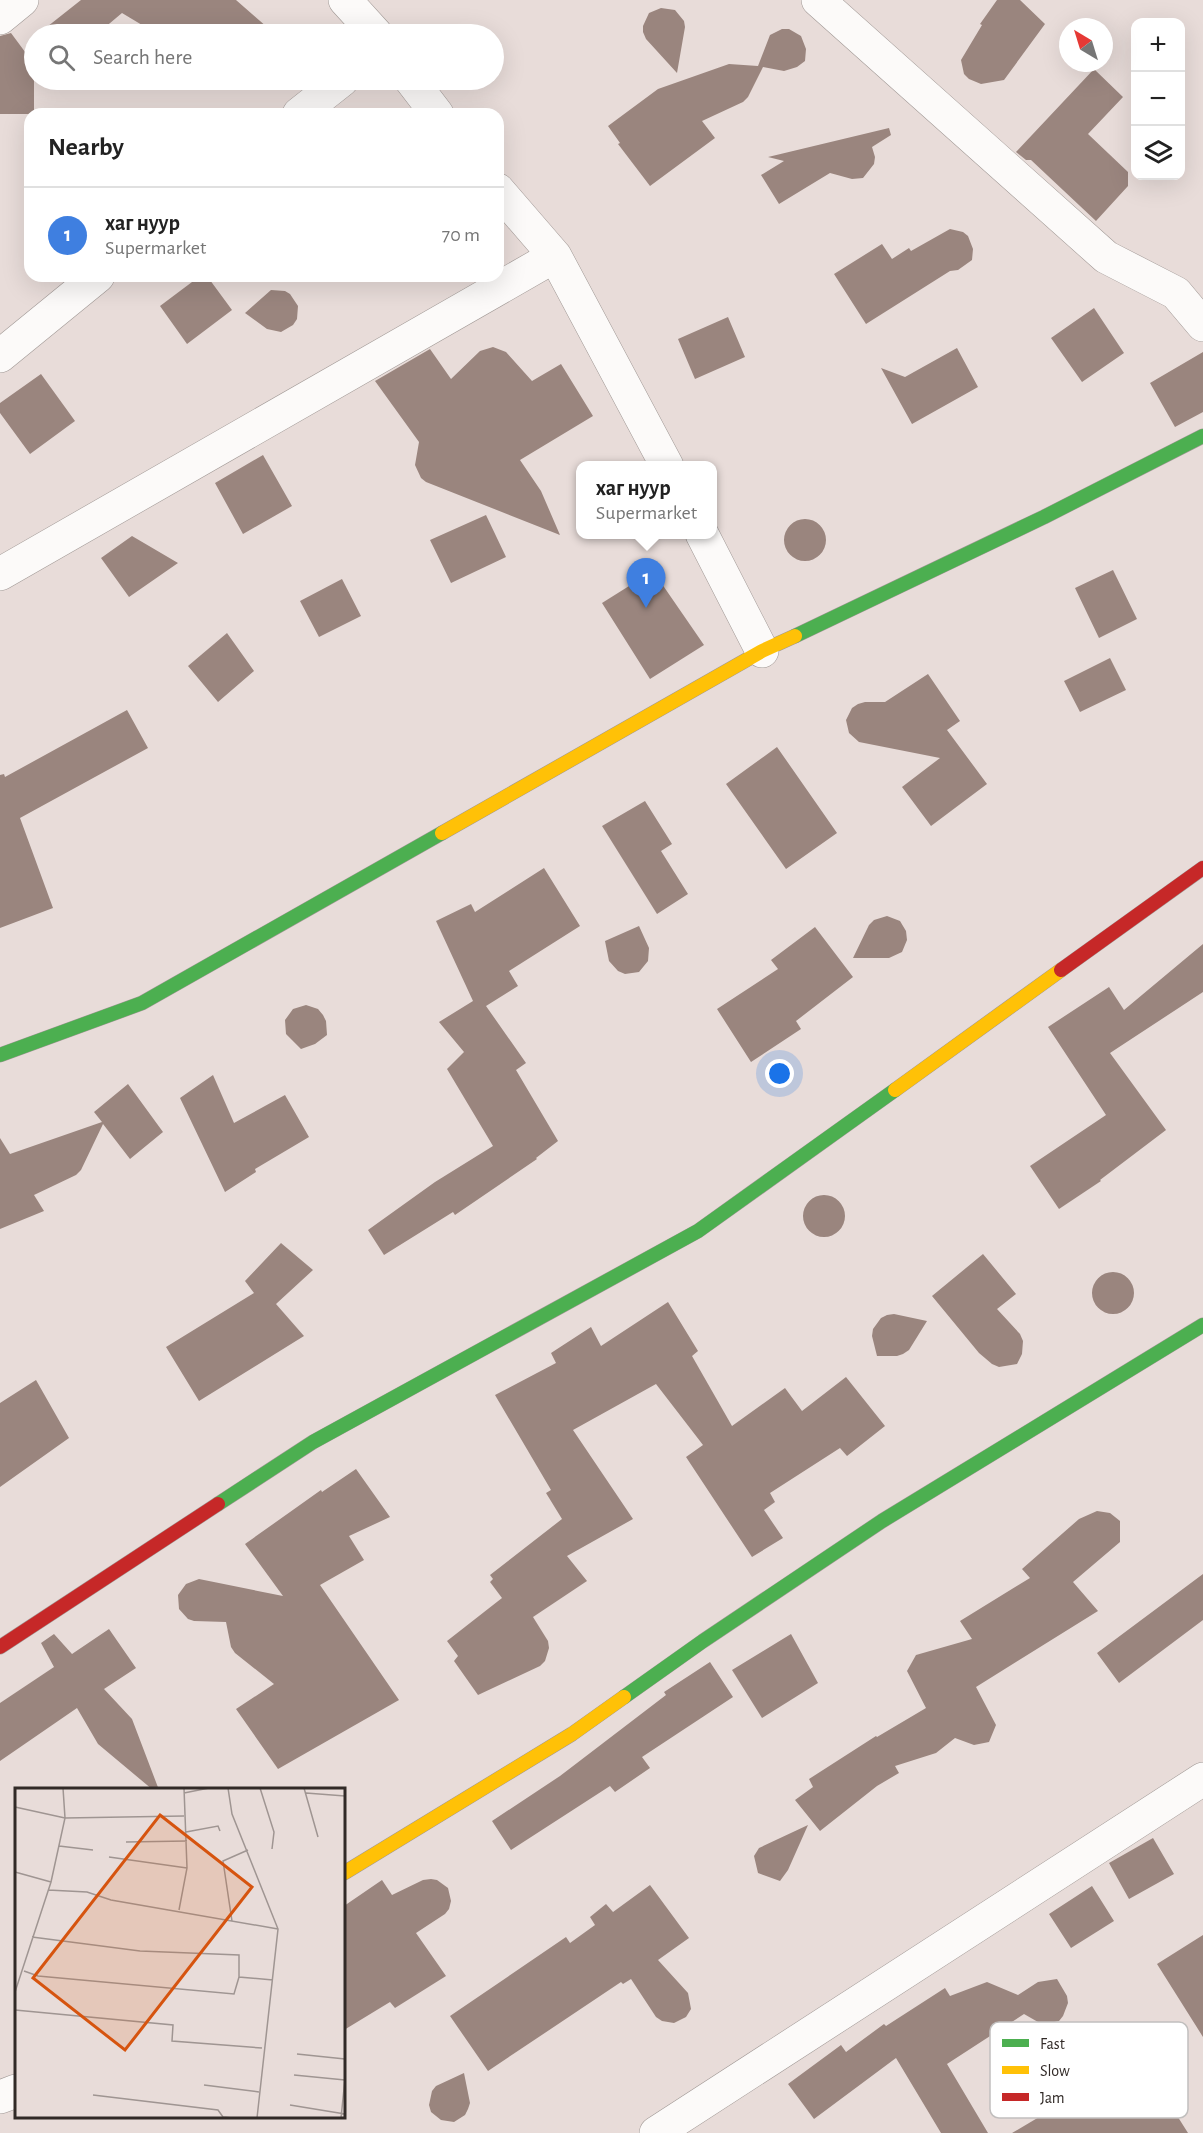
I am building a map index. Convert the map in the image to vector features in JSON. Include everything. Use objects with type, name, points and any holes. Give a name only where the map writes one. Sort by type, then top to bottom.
[{"type":"street","points":[[0,18],[22,0]]},
{"type":"street","points":[[345,0],[367,24]]},
{"type":"street","points":[[818,0],[1106,257],[1176,293],[1203,325]]},
{"type":"street","points":[[307,108],[329,90]]},
{"type":"street","points":[[419,90],[432,108]]},
{"type":"street","points":[[504,197],[555,255],[665,461]]},
{"type":"street","points":[[0,574],[555,255]]},
{"type":"street","points":[[0,356],[91,282]]},
{"type":"street","points":[[0,1055],[142,1003],[762,651],[1044,517],[1203,436]]},
{"type":"street","points":[[705,539],[762,651]]},
{"type":"street","points":[[0,1647],[313,1442],[698,1231],[1203,868]]},
{"type":"street","points":[[345,1872],[572,1734],[703,1641],[882,1521],[1203,1325]]},
{"type":"street","points":[[656,2133],[1203,1779]]},
{"type":"street","points":[[0,2097],[15,2091]]},
{"type":"building","points":[[81,0],[236,0],[264,24],[140,24],[122,13],[109,24],[51,24]]},
{"type":"building","points":[[997,0],[1020,0],[1045,24],[1004,80],[981,84],[964,74],[961,60],[982,25],[980,24]]},
{"type":"building","points":[[661,8],[675,10],[684,21],[677,73],[646,39],[643,32],[643,26],[649,13]]},
{"type":"building","points":[[782,29],[789,29],[801,36],[806,49],[805,61],[797,67],[784,71],[763,67],[748,97],[743,102],[702,121],[715,138],[650,186],[618,144],[620,143],[608,126],[658,89],[729,64],[758,66],[770,35]]},
{"type":"building","points":[[11,33],[24,51],[24,90],[34,90],[34,108],[24,108],[24,114],[0,114],[0,36]]},
{"type":"building","points":[[1091,72],[1097,72],[1123,97],[1088,134],[1128,172],[1128,186],[1096,221],[1031,160],[1026,160],[1016,152]]},
{"type":"building","points":[[889,128],[891,135],[872,147],[875,157],[874,164],[863,178],[852,179],[830,173],[779,204],[761,175],[784,161],[768,157]]},
{"type":"building","points":[[950,229],[963,232],[968,236],[973,249],[972,260],[958,270],[950,271],[866,324],[834,274],[882,244],[892,259],[909,248],[911,251]]},
{"type":"building","points":[[192,282],[211,282],[232,310],[187,344],[160,306]]},
{"type":"building","points":[[271,290],[285,291],[290,294],[298,306],[297,319],[293,325],[281,332],[267,329],[245,313]]},
{"type":"building","points":[[1094,308],[1124,353],[1082,382],[1051,338]]},
{"type":"building","points":[[728,317],[745,357],[695,379],[678,339]]},
{"type":"building","points":[[493,347],[506,352],[532,381],[561,364],[593,416],[520,460],[541,491],[560,535],[426,482],[421,478],[415,465],[419,442],[375,381],[430,349],[451,379],[480,351]]},
{"type":"building","points":[[957,348],[978,387],[912,424],[881,368],[905,377]]},
{"type":"building","points":[[1203,352],[1203,412],[1175,427],[1150,383]]},
{"type":"building","points":[[41,374],[75,421],[30,454],[0,413],[0,403]]},
{"type":"building","points":[[263,455],[292,506],[243,534],[215,483]]},
{"type":"building","points":[[486,515],[506,557],[451,583],[430,540]]},
{"type":"building","points":[[805,519],[820,525],[826,540],[820,555],[805,561],[790,555],[784,540],[790,525]]},
{"type":"building","points":[[132,536],[178,563],[129,597],[101,558]]},
{"type":"building","points":[[1113,570],[1137,619],[1099,638],[1075,588]]},
{"type":"building","points":[[653,571],[704,645],[650,679],[602,603]]},
{"type":"building","points":[[342,579],[361,616],[319,637],[300,601]]},
{"type":"building","points":[[227,633],[254,671],[218,702],[188,666]]},
{"type":"building","points":[[1110,658],[1126,690],[1080,712],[1064,681]]},
{"type":"building","points":[[928,674],[960,721],[947,730],[987,784],[931,826],[902,787],[940,758],[859,742],[849,733],[846,720],[852,708],[858,704],[885,702]]},
{"type":"building","points":[[127,710],[148,748],[20,818],[53,908],[0,928],[0,775],[4,774],[5,777]]},
{"type":"building","points":[[777,747],[837,833],[786,869],[726,784]]},
{"type":"building","points":[[645,801],[672,844],[661,851],[688,894],[657,914],[602,826]]},
{"type":"building","points":[[544,868],[580,926],[509,971],[518,986],[486,1006],[526,1063],[516,1070],[558,1141],[537,1159],[455,1215],[453,1212],[384,1255],[368,1230],[435,1182],[493,1146],[447,1069],[464,1052],[439,1022],[473,1001],[436,921],[471,904],[475,912]]},
{"type":"building","points":[[887,916],[900,921],[906,931],[907,940],[902,952],[889,958],[853,958],[869,925],[874,920]]},
{"type":"building","points":[[639,926],[649,948],[648,961],[639,972],[625,974],[618,971],[609,961],[605,941]]},
{"type":"building","points":[[815,927],[853,977],[796,1021],[801,1029],[751,1062],[717,1009],[778,969],[771,960]]},
{"type":"building","points":[[1203,944],[1203,992],[1110,1053],[1166,1130],[1101,1181],[1059,1209],[1030,1166],[1106,1115],[1048,1027],[1109,987],[1124,1010]]},
{"type":"building","points":[[306,1005],[318,1009],[323,1015],[327,1035],[315,1044],[301,1049],[286,1034],[285,1020],[293,1009]]},
{"type":"building","points":[[213,1075],[234,1123],[285,1095],[309,1137],[255,1169],[256,1172],[225,1192],[180,1098]]},
{"type":"building","points":[[128,1084],[163,1132],[130,1159],[103,1124],[81,1170],[76,1175],[34,1195],[44,1211],[0,1229],[0,1138],[10,1154],[102,1122],[94,1112]]},
{"type":"building","points":[[824,1195],[839,1201],[845,1216],[839,1231],[824,1237],[809,1231],[803,1216],[809,1201]]},
{"type":"building","points":[[281,1243],[313,1270],[276,1304],[304,1336],[199,1401],[166,1347],[254,1293],[245,1281]]},
{"type":"building","points":[[983,1254],[1016,1294],[997,1309],[1020,1334],[1023,1341],[1022,1354],[1017,1364],[999,1367],[992,1364],[979,1353],[932,1296]]},
{"type":"building","points":[[1113,1272],[1128,1278],[1134,1293],[1128,1308],[1113,1314],[1098,1308],[1092,1293],[1098,1278]]},
{"type":"building","points":[[668,1302],[698,1351],[692,1356],[732,1426],[785,1388],[802,1411],[846,1377],[885,1426],[847,1456],[840,1448],[770,1493],[775,1502],[764,1510],[783,1538],[752,1557],[686,1457],[703,1445],[656,1384],[573,1430],[633,1519],[567,1556],[587,1581],[533,1617],[548,1641],[549,1648],[545,1661],[540,1666],[478,1695],[454,1661],[458,1656],[447,1641],[502,1598],[490,1582],[493,1579],[490,1575],[562,1519],[546,1493],[551,1490],[495,1395],[556,1363],[551,1353],[591,1327],[601,1346]]},
{"type":"building","points":[[894,1314],[927,1321],[909,1350],[897,1356],[877,1356],[872,1336],[873,1329],[881,1318]]},
{"type":"building","points":[[36,1380],[69,1438],[0,1487],[0,1403]]},
{"type":"building","points":[[356,1469],[390,1517],[349,1536],[364,1560],[320,1585],[399,1700],[278,1769],[236,1709],[274,1684],[235,1653],[231,1647],[226,1622],[188,1619],[179,1609],[178,1595],[186,1584],[199,1579],[283,1596],[245,1544],[321,1490],[322,1492]]},
{"type":"building","points":[[1097,1511],[1110,1513],[1120,1521],[1120,1542],[1073,1582],[1098,1611],[976,1687],[996,1725],[989,1742],[974,1745],[955,1738],[936,1753],[895,1766],[899,1773],[877,1786],[820,1831],[795,1800],[813,1787],[809,1779],[876,1736],[926,1708],[907,1671],[916,1655],[972,1639],[960,1621],[1030,1578],[1022,1569],[1079,1519]]},
{"type":"building","points":[[1203,1574],[1203,1620],[1119,1683],[1097,1653]]},
{"type":"building","points":[[109,1629],[136,1668],[104,1689],[132,1719],[158,1788],[151,1788],[98,1744],[77,1708],[0,1761],[0,1703],[54,1667],[41,1643],[54,1634],[72,1654]]},
{"type":"building","points":[[791,1634],[818,1683],[762,1718],[732,1670]]},
{"type":"building","points":[[710,1662],[733,1697],[642,1757],[650,1768],[615,1792],[610,1786],[511,1850],[492,1821],[560,1776],[666,1695],[664,1692]]},
{"type":"building","points":[[808,1825],[788,1870],[780,1881],[758,1873],[754,1856],[759,1848]]},
{"type":"building","points":[[1153,1838],[1174,1874],[1129,1899],[1109,1863]]},
{"type":"building","points":[[382,1880],[392,1895],[423,1880],[437,1880],[448,1888],[451,1901],[449,1909],[416,1933],[446,1976],[395,2008],[390,2002],[345,2029],[345,1905]]},
{"type":"building","points":[[650,1885],[689,1938],[658,1960],[688,1993],[691,2009],[686,2017],[674,2023],[662,2021],[656,2017],[631,1979],[623,1984],[621,1982],[488,2071],[450,2016],[566,1937],[570,1943],[595,1925],[590,1917],[606,1904],[613,1912]]},
{"type":"building","points":[[1092,1886],[1114,1921],[1071,1948],[1049,1914]]},
{"type":"building","points":[[1203,1935],[1203,2037],[1157,1964]]},
{"type":"building","points":[[1057,1979],[1067,1996],[1068,2003],[1059,2021],[1038,2022],[1024,2014],[1012,2022],[990,2022],[990,2036],[947,2064],[988,2133],[941,2133],[896,2058],[814,2119],[788,2084],[841,2045],[846,2052],[884,2024],[886,2026],[945,1988],[950,1996],[987,1982],[1018,1995],[1038,1982]]},
{"type":"building","points":[[464,2073],[470,2103],[468,2109],[465,2115],[454,2122],[441,2120],[431,2112],[429,2105],[432,2091],[436,2086]]},
{"type":"building","points":[[1037,2118],[1179,2118],[1188,2133],[1012,2133]]},
{"type":"traffic: fast","points":[[795,636],[1044,517],[1203,436]]},
{"type":"traffic: fast","points":[[0,1055],[142,1003],[442,833]]},
{"type":"traffic: fast","points":[[218,1504],[313,1442],[698,1231],[895,1090]]},
{"type":"traffic: fast","points":[[624,1697],[882,1521],[1203,1325]]},
{"type":"traffic: slow","points":[[442,833],[762,651],[795,636]]},
{"type":"traffic: slow","points":[[895,1090],[1061,970]]},
{"type":"traffic: slow","points":[[345,1872],[572,1734],[624,1697]]},
{"type":"traffic: jam","points":[[1061,970],[1203,868]]},
{"type":"traffic: jam","points":[[0,1647],[218,1504]]},
{"type":"place","name":"хаг нуур","points":[[646,608]]}]
